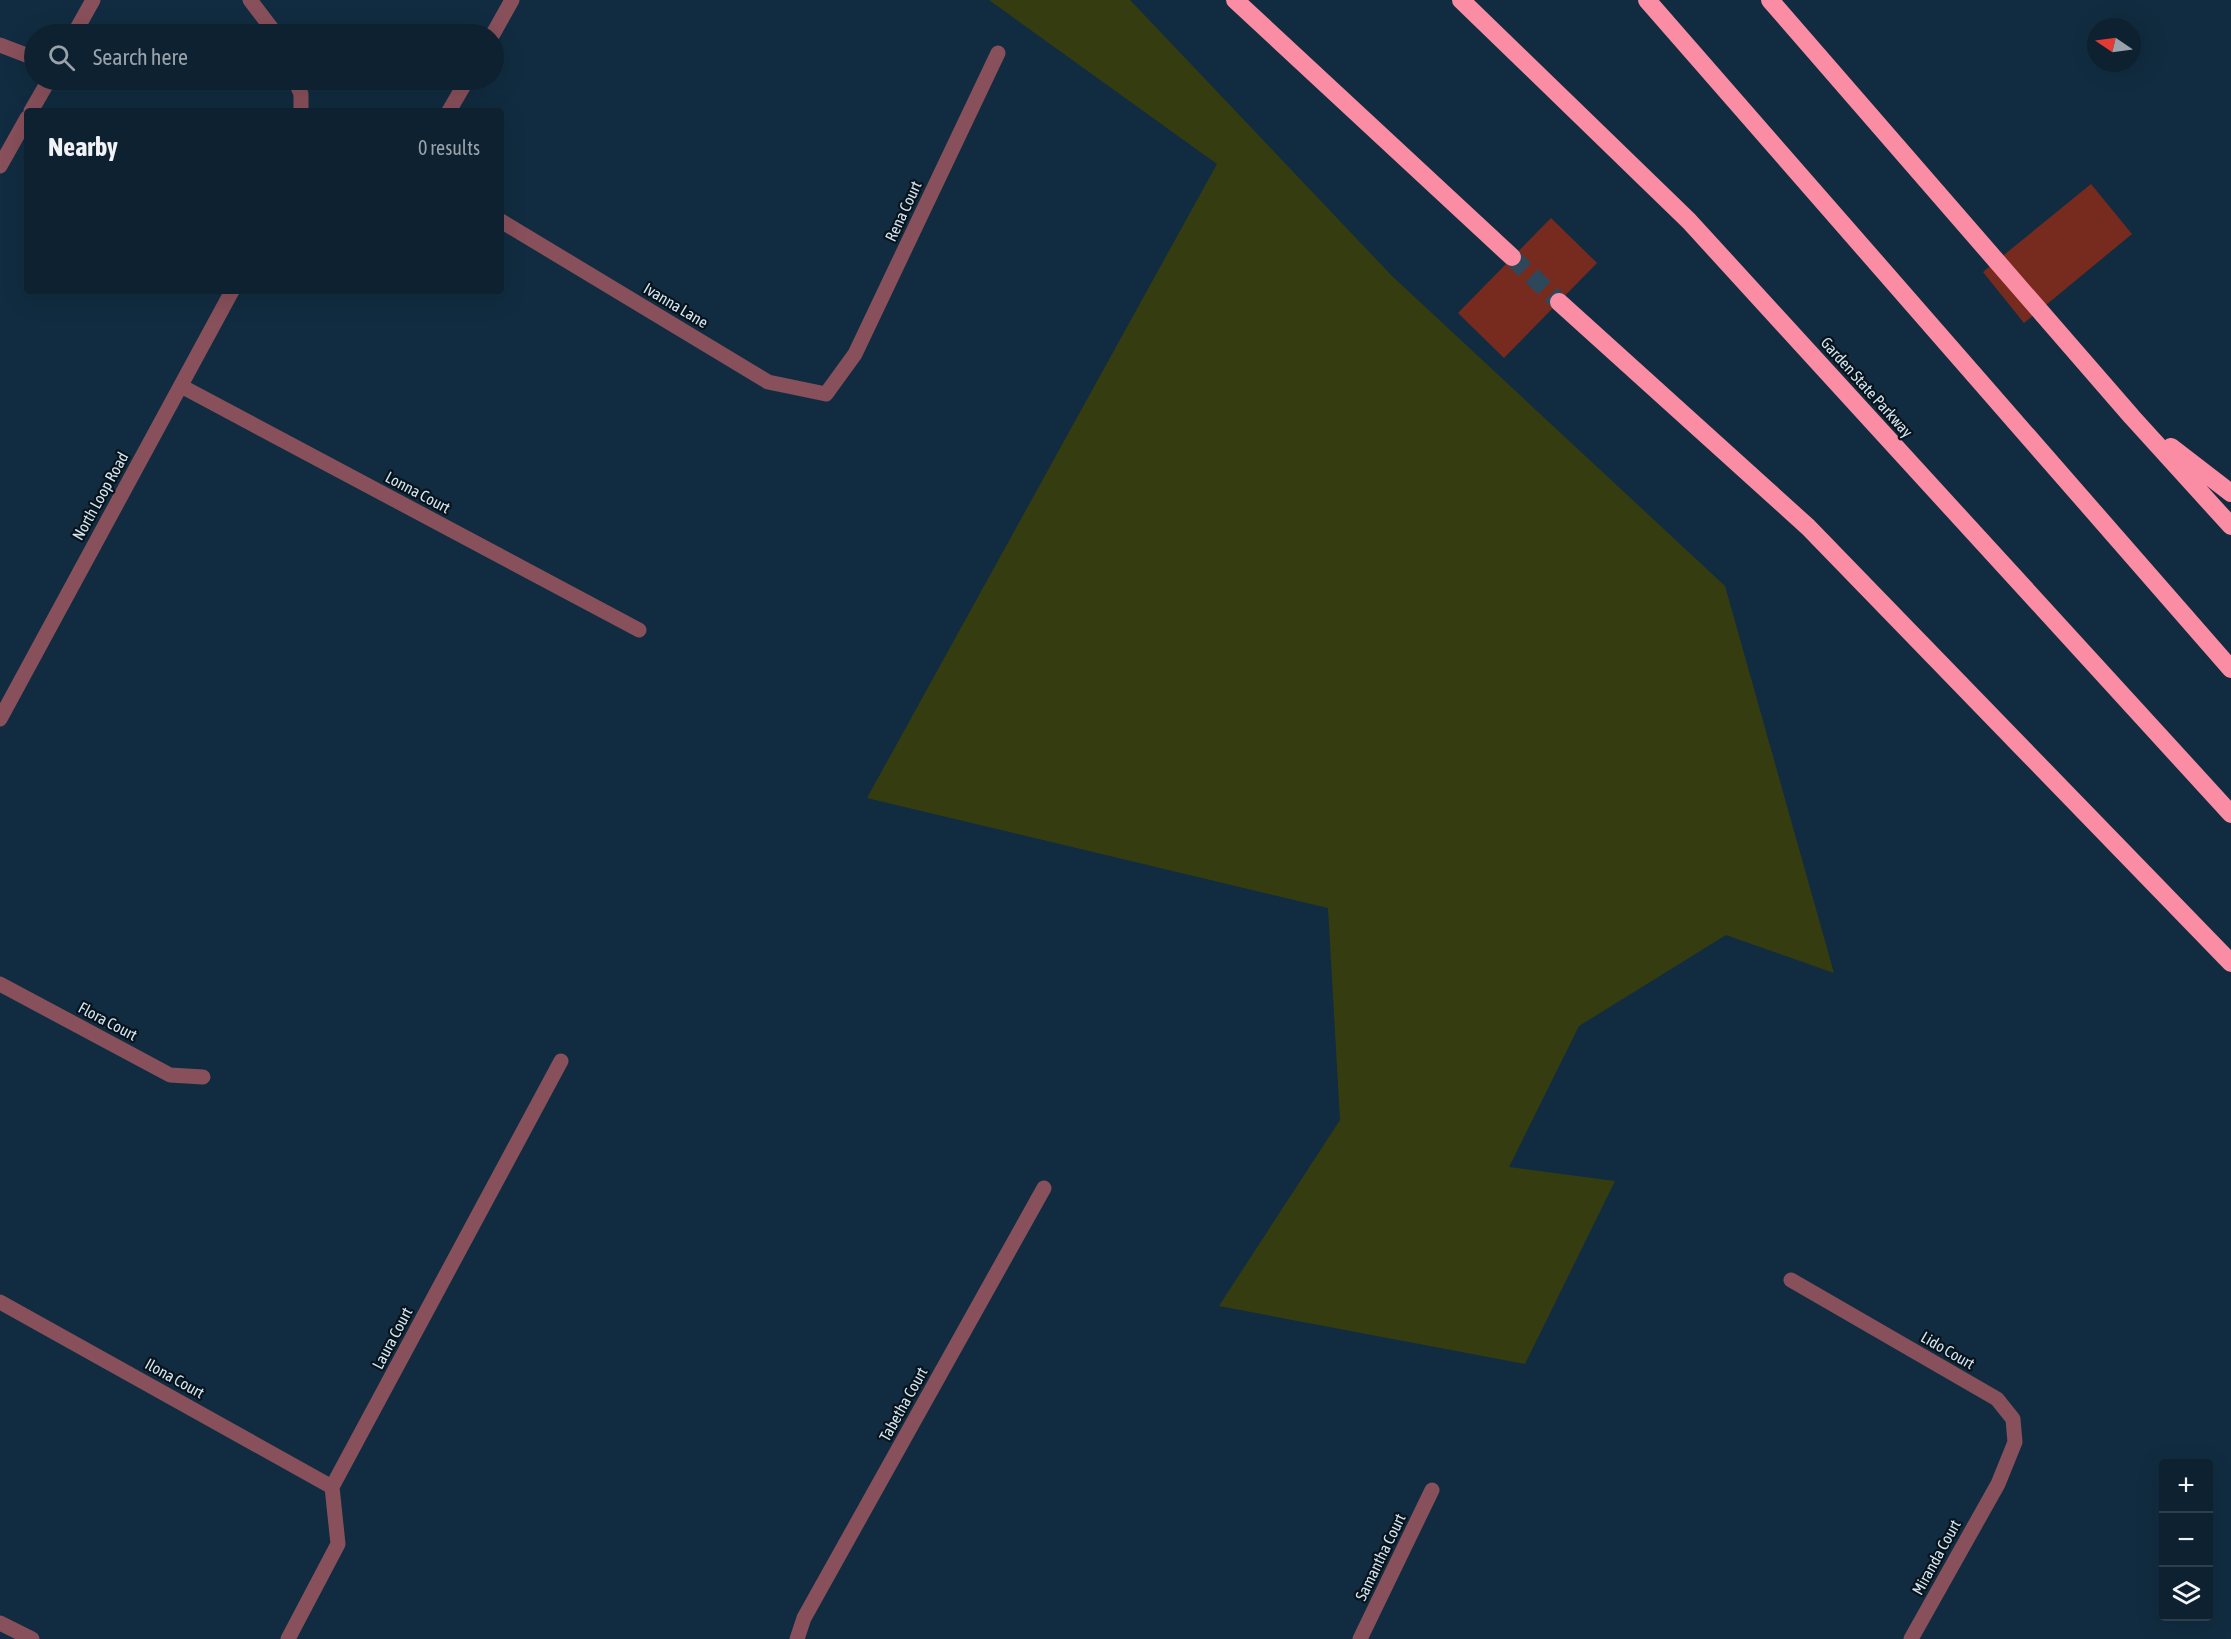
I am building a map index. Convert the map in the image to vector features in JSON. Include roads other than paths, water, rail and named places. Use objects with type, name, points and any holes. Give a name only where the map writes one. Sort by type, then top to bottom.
[{"type":"highway","points":[[1235,0],[1512,258]]},
{"type":"highway","name":"Garden State Parkway","points":[[1461,0],[1689,221],[2231,814]]},
{"type":"highway","points":[[1647,0],[2231,669]]},
{"type":"highway","points":[[1770,0],[2132,417],[2231,526]]},
{"type":"highway","points":[[1559,302],[1808,527],[2231,963]]},
{"type":"highway","points":[[2132,417],[2231,494]]},
{"type":"street","points":[[80,24],[93,0]]},
{"type":"street","points":[[250,0],[268,24]]},
{"type":"street","points":[[499,24],[512,0]]},
{"type":"street","points":[[0,45],[24,54]]},
{"type":"street","name":"Rena Court","points":[[835,381],[855,354],[998,53]]},
{"type":"street","points":[[33,108],[43,90]]},
{"type":"street","points":[[299,90],[301,108]]},
{"type":"street","points":[[451,108],[461,90]]},
{"type":"street","points":[[0,165],[24,123]]},
{"type":"street","name":"Ivanna Lane","points":[[504,223],[768,382],[826,394],[835,381]]},
{"type":"street","name":"North Loop Road","points":[[0,719],[230,294]]},
{"type":"street","name":"Lonna Court","points":[[181,386],[639,630]]},
{"type":"street","name":"Flora Court","points":[[0,984],[170,1075],[203,1077]]},
{"type":"street","name":"Laura Court","points":[[332,1487],[561,1060]]},
{"type":"street","name":"Tabetha Court","points":[[797,1639],[804,1618],[1044,1188]]},
{"type":"street","name":"Lido Court","points":[[1791,1280],[1997,1400],[2013,1419],[2015,1442],[1993,1492]]},
{"type":"street","name":"Ilona Court","points":[[0,1302],[332,1487]]},
{"type":"street","points":[[288,1639],[338,1544],[332,1487]]},
{"type":"street","name":"Samantha Court","points":[[1360,1639],[1432,1490]]},
{"type":"street","name":"Miranda Court","points":[[1911,1639],[1993,1492]]},
{"type":"street","points":[[0,1623],[32,1639]]},
{"type":"tunnel","points":[[1512,257],[1559,302]]}]
